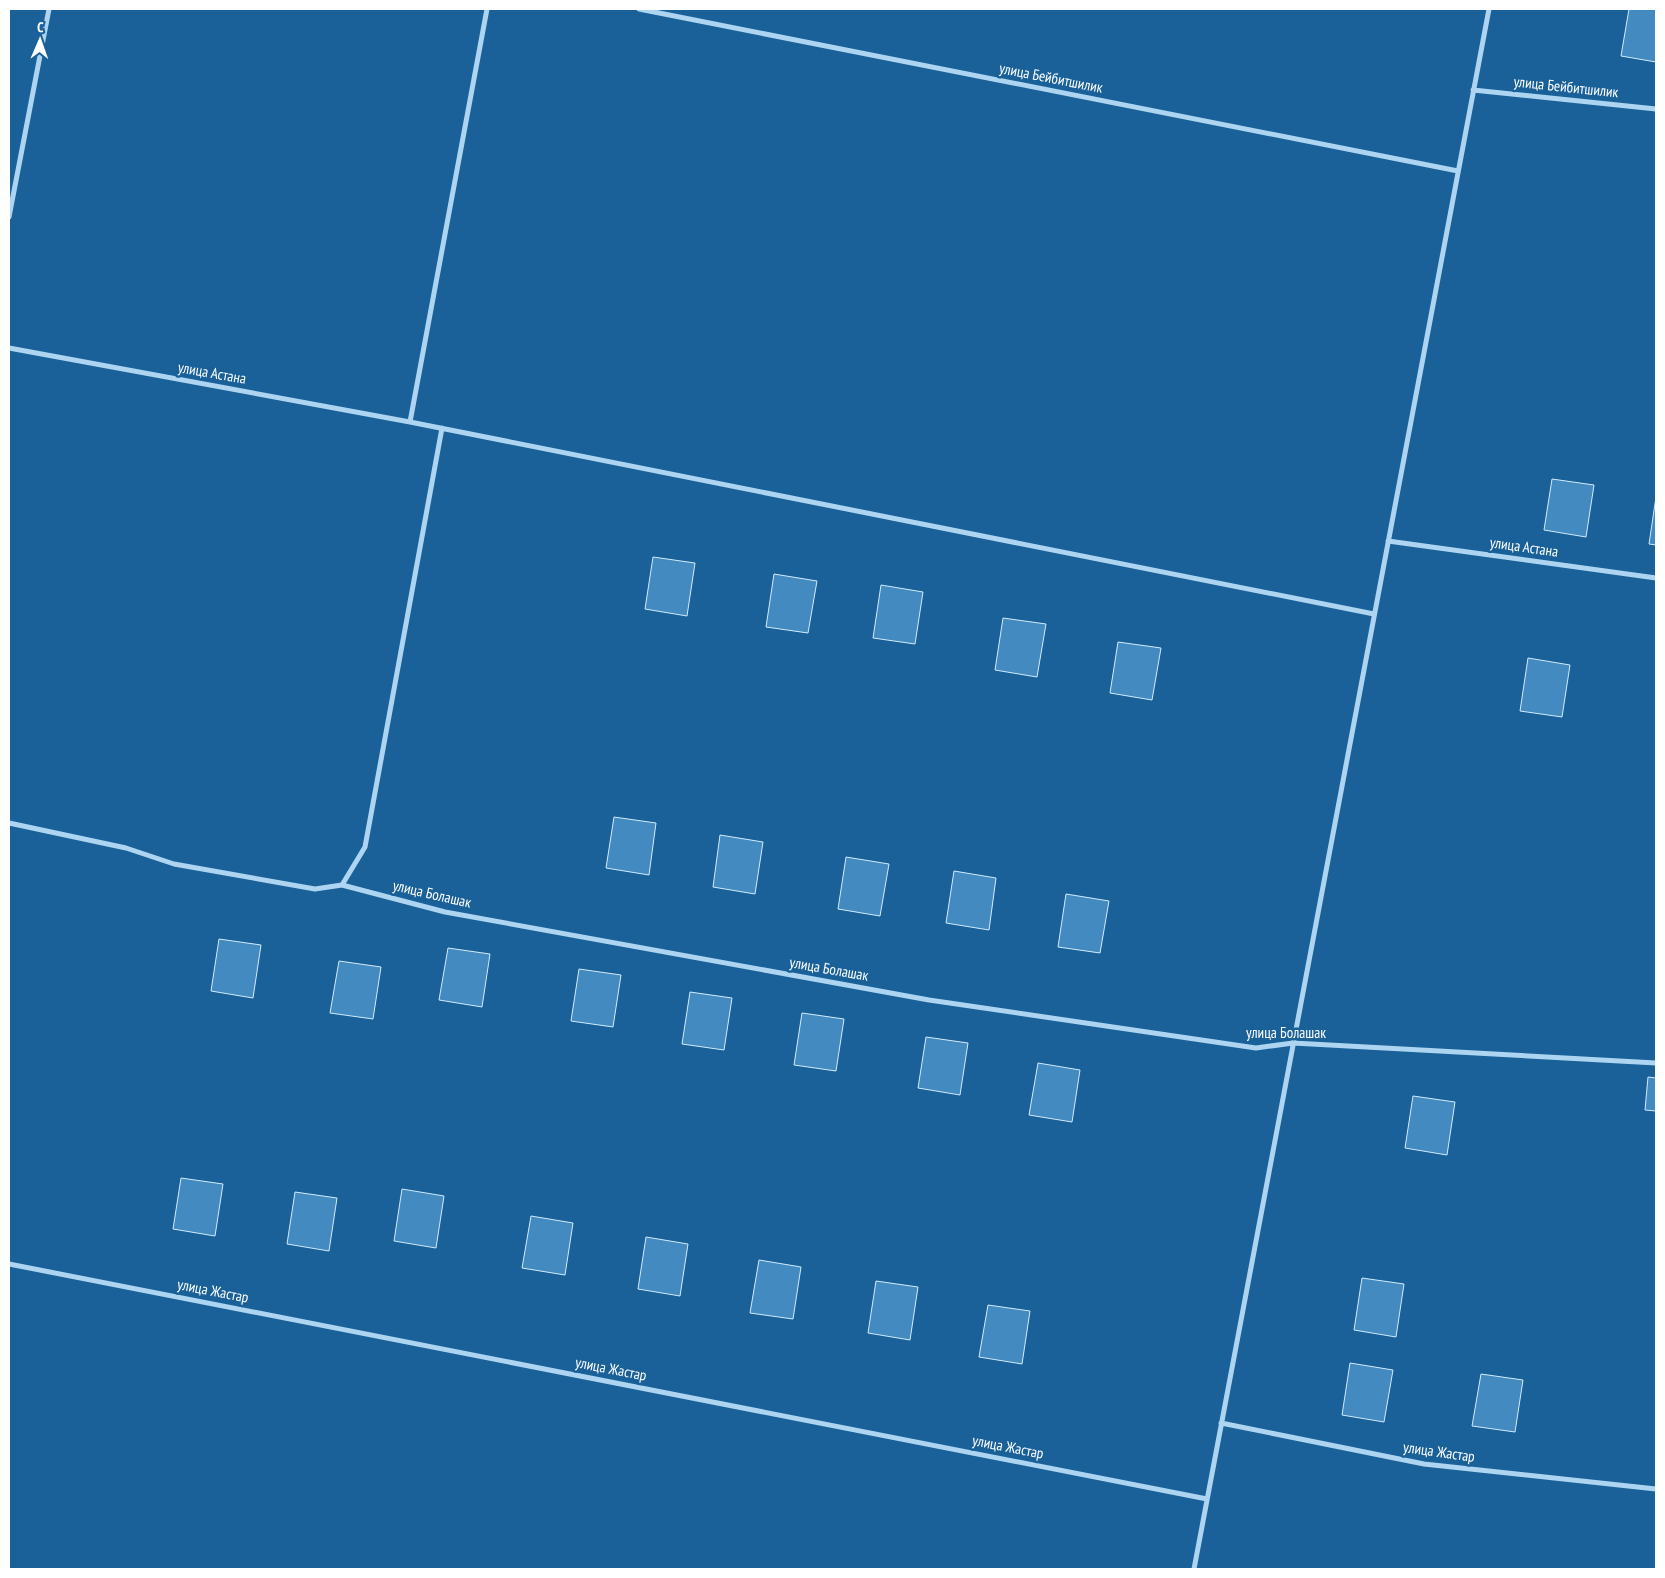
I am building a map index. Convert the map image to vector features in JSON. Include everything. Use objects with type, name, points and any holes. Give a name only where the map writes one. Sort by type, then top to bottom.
[{"type":"street","points":[[9,217],[49,9]]},
{"type":"street","points":[[410,422],[487,9]]},
{"type":"street","name":"улица Бейбитшилик","points":[[639,9],[1458,172]]},
{"type":"street","points":[[1194,1569],[1489,9]]},
{"type":"street","name":"улица Бейбитшилик","points":[[1473,90],[1656,109]]},
{"type":"street","name":"улица Астана","points":[[9,348],[442,428],[1374,614]]},
{"type":"street","points":[[342,885],[365,847],[442,428]]},
{"type":"street","name":"улица Астана","points":[[1388,541],[1656,578]]},
{"type":"street","name":"улица Болашак","points":[[9,823],[126,848],[174,864],[315,889],[342,885],[445,912],[929,1000],[1256,1048],[1293,1043],[1656,1064]]},
{"type":"street","name":"улица Жастар","points":[[9,1264],[1208,1499]]},
{"type":"street","name":"улица Жастар","points":[[1222,1423],[1424,1464],[1656,1489]]},
{"type":"building","points":[[1629,9],[1656,9],[1656,62],[1621,56]]},
{"type":"building","points":[[1552,479],[1594,485],[1586,537],[1544,530]]},
{"type":"building","points":[[1656,497],[1656,545],[1649,544]]},
{"type":"building","points":[[653,557],[695,563],[687,616],[645,609]]},
{"type":"building","points":[[774,574],[817,581],[808,633],[766,627]]},
{"type":"building","points":[[881,585],[923,592],[915,644],[873,638]]},
{"type":"building","points":[[1003,618],[1046,624],[1037,677],[995,670]]},
{"type":"building","points":[[1118,642],[1161,648],[1152,700],[1110,693]]},
{"type":"building","points":[[1528,658],[1570,665],[1562,717],[1520,711]]},
{"type":"building","points":[[614,817],[656,823],[649,875],[606,868]]},
{"type":"building","points":[[720,835],[763,842],[755,894],[713,887]]},
{"type":"building","points":[[846,857],[889,864],[880,916],[838,909]]},
{"type":"building","points":[[954,871],[996,878],[989,930],[946,923]]},
{"type":"building","points":[[1066,894],[1109,901],[1100,953],[1058,947]]},
{"type":"building","points":[[219,939],[261,945],[253,998],[211,991]]},
{"type":"building","points":[[448,948],[490,954],[482,1007],[439,1000]]},
{"type":"building","points":[[339,961],[381,967],[373,1019],[330,1013]]},
{"type":"building","points":[[579,969],[621,975],[613,1027],[571,1021]]},
{"type":"building","points":[[690,992],[732,998],[724,1050],[682,1044]]},
{"type":"building","points":[[802,1013],[844,1019],[836,1071],[794,1065]]},
{"type":"building","points":[[926,1037],[968,1043],[960,1095],[918,1088]]},
{"type":"building","points":[[1038,1063],[1080,1070],[1072,1122],[1029,1115]]},
{"type":"building","points":[[1648,1077],[1656,1078],[1656,1111],[1645,1110]]},
{"type":"building","points":[[1413,1096],[1455,1102],[1447,1155],[1405,1148]]},
{"type":"building","points":[[181,1178],[223,1184],[215,1236],[173,1229]]},
{"type":"building","points":[[402,1189],[444,1196],[436,1248],[394,1241]]},
{"type":"building","points":[[295,1192],[337,1198],[329,1251],[287,1244]]},
{"type":"building","points":[[531,1216],[573,1223],[565,1275],[522,1268]]},
{"type":"building","points":[[646,1237],[688,1244],[680,1296],[638,1289]]},
{"type":"building","points":[[759,1260],[801,1267],[793,1319],[750,1313]]},
{"type":"building","points":[[1362,1278],[1404,1284],[1396,1337],[1354,1330]]},
{"type":"building","points":[[876,1281],[918,1287],[910,1340],[868,1333]]},
{"type":"building","points":[[988,1305],[1030,1311],[1022,1364],[979,1357]]},
{"type":"building","points":[[1350,1363],[1393,1370],[1384,1422],[1342,1415]]},
{"type":"building","points":[[1481,1374],[1523,1380],[1515,1432],[1472,1426]]}]
